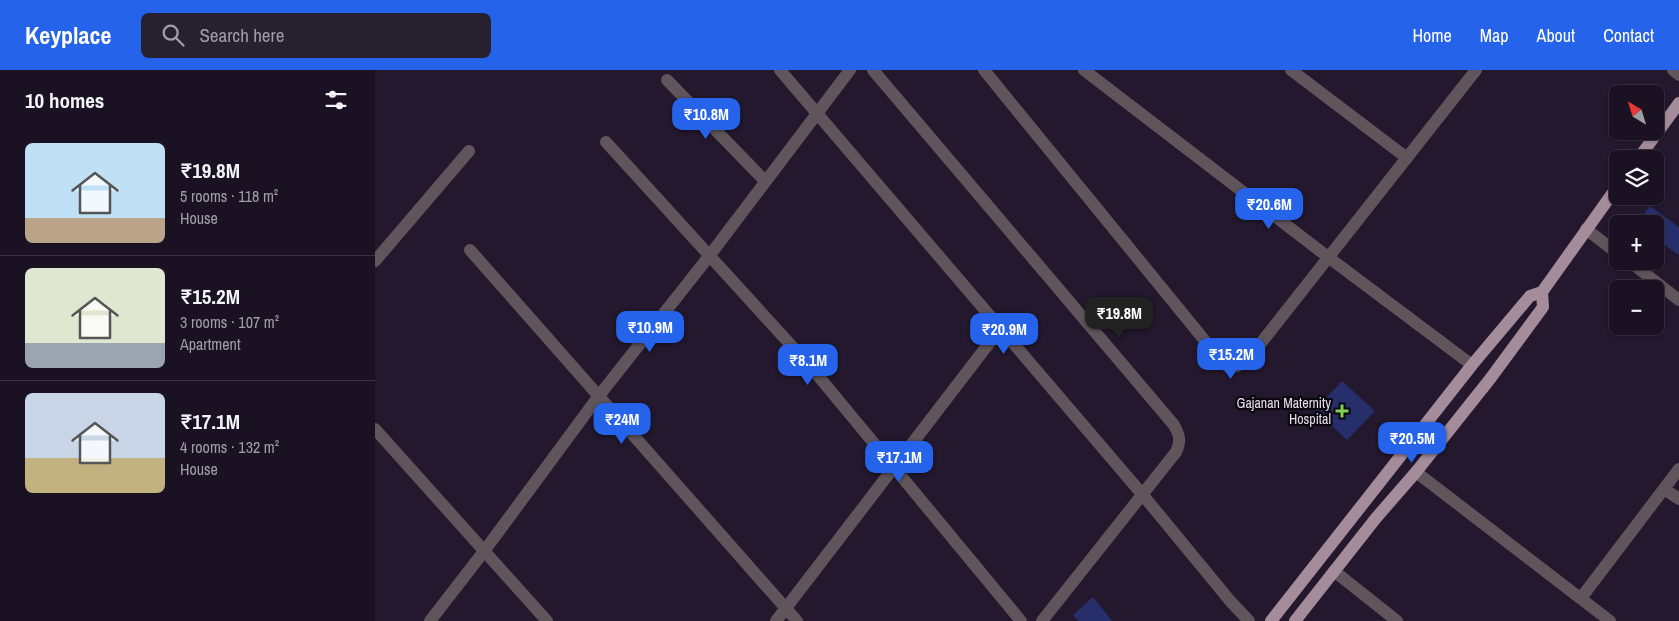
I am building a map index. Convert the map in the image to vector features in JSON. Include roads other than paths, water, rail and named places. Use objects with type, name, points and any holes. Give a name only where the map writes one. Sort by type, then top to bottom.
[{"type":"main road","points":[[1645,150],[1679,103]]},
{"type":"main road","points":[[1271,621],[1472,365],[1530,296],[1542,292],[1609,198]]},
{"type":"main road","points":[[1295,621],[1376,518],[1416,472],[1490,379],[1543,307],[1542,292]]},
{"type":"street","points":[[780,70],[1249,621]]},
{"type":"street","points":[[430,621],[485,550],[598,396],[710,256],[850,70]]},
{"type":"street","points":[[873,70],[1179,434],[1181,442],[1177,452],[1042,621]]},
{"type":"street","points":[[984,70],[1219,358],[1228,366],[1237,366],[1246,362],[1476,70]]},
{"type":"street","points":[[1083,70],[1328,258],[1472,365]]},
{"type":"street","points":[[1291,70],[1407,158]]},
{"type":"street","points":[[1673,70],[1679,75]]},
{"type":"street","points":[[667,80],[765,181]]},
{"type":"street","points":[[606,142],[810,366],[1021,621]]},
{"type":"street","points":[[375,261],[469,151]]},
{"type":"street","points":[[1586,229],[1609,247]]},
{"type":"street","points":[[469,250],[797,621]]},
{"type":"street","points":[[1641,270],[1679,300]]},
{"type":"street","points":[[776,621],[1001,329]]},
{"type":"street","points":[[375,429],[547,621]]},
{"type":"street","points":[[1581,598],[1679,469]]},
{"type":"street","points":[[1416,472],[1610,621]]},
{"type":"street","points":[[1664,489],[1679,500]]},
{"type":"street","points":[[1334,571],[1397,621]]},
{"type":"place","name":"Gajanan Maternity Hospital","points":[[1342,411]]}]
